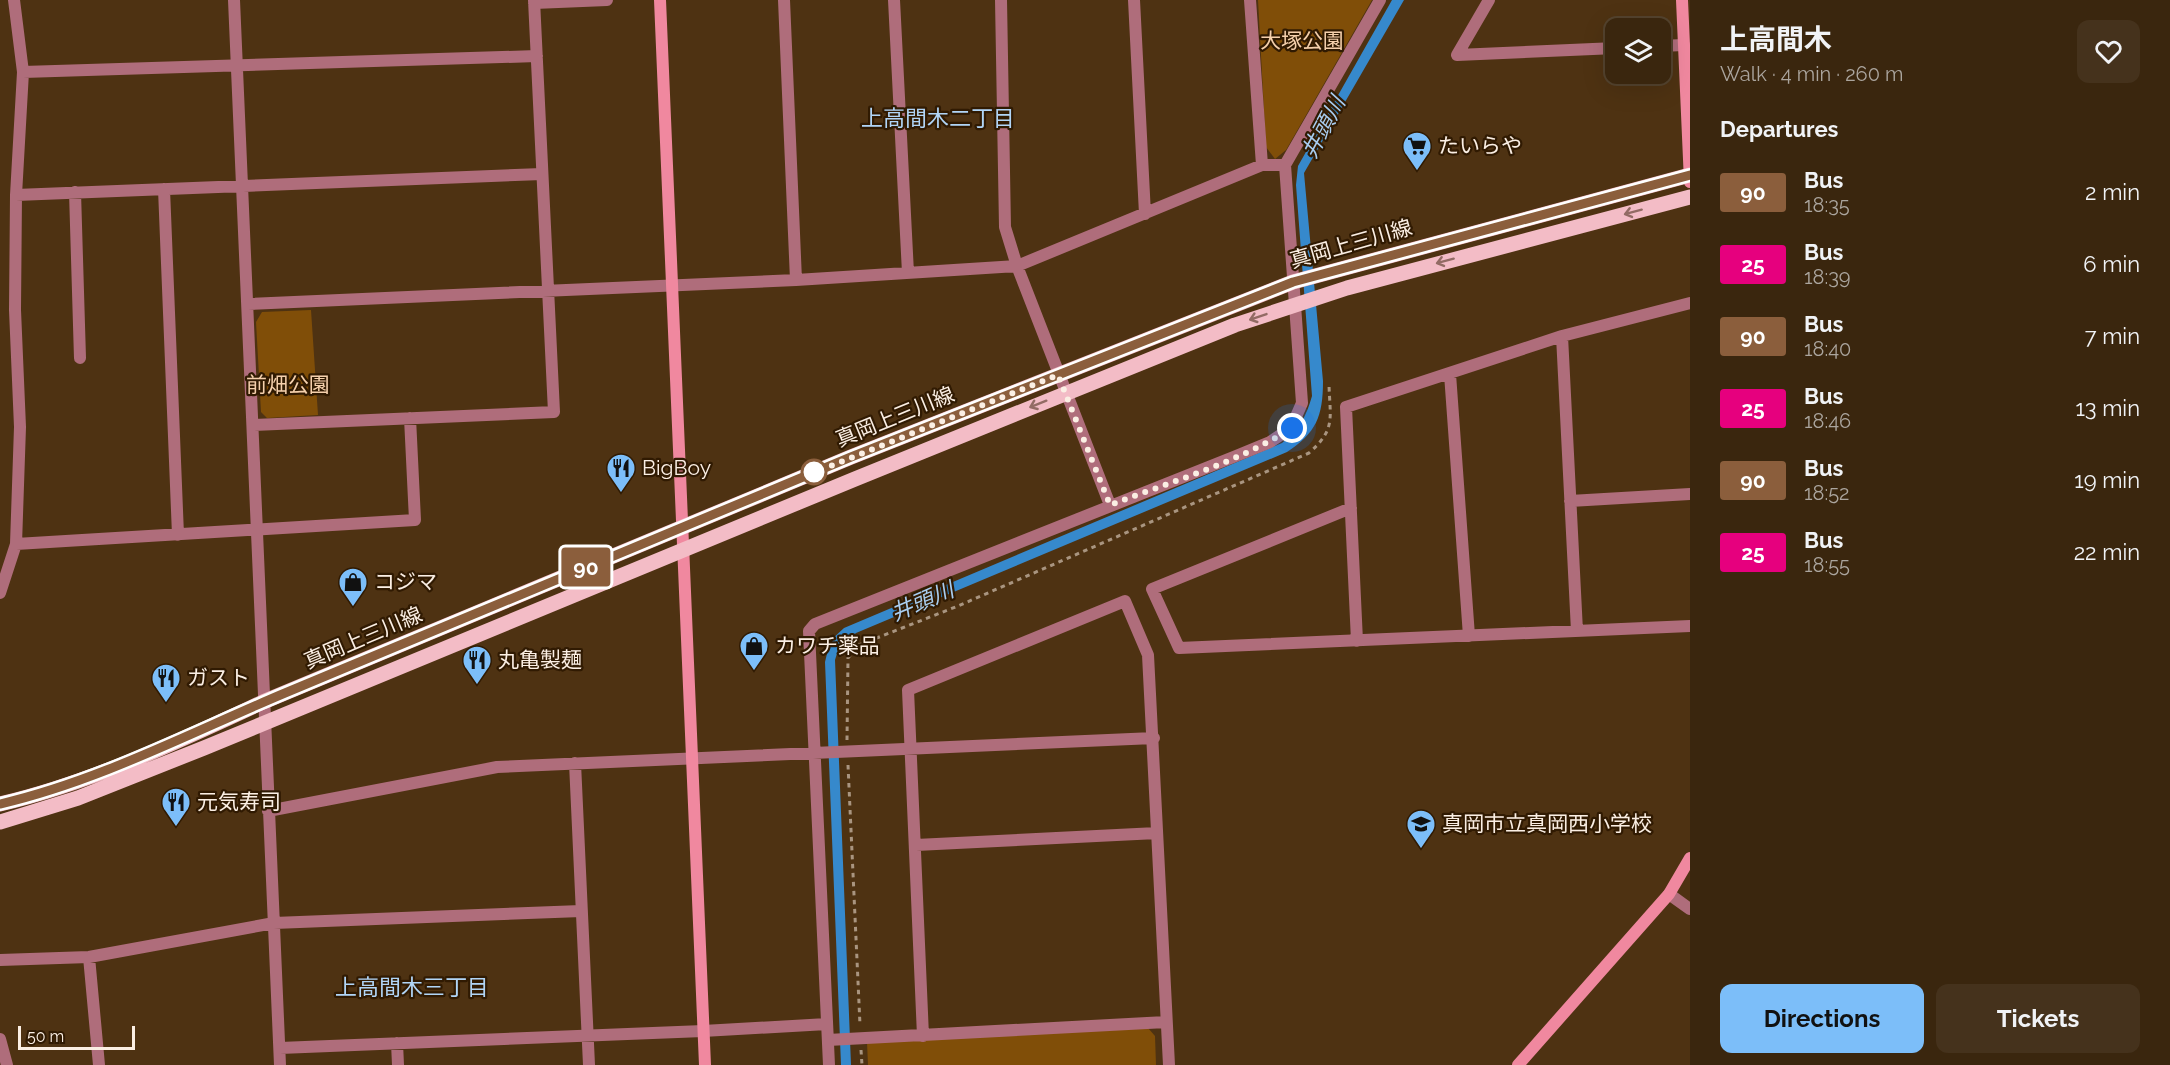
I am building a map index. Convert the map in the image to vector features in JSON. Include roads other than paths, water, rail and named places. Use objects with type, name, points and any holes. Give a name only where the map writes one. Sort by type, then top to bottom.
[{"type":"main road","name":"真岡上三川線","points":[[0,804],[74,781],[196,733],[263,702],[681,527],[1293,282],[1690,175]]},
{"type":"main road","name":"真岡上三川線","points":[[0,822],[78,798],[682,549],[1235,325],[1294,304],[1454,258],[1690,197]]},
{"type":"street","points":[[0,593],[16,544],[20,428],[15,310],[16,195],[23,72],[14,0]]},
{"type":"street","points":[[234,0],[280,1065]]},
{"type":"street","points":[[253,425],[554,412],[534,1],[607,0]]},
{"type":"street","points":[[660,0],[705,1065]]},
{"type":"street","points":[[784,0],[796,280]]},
{"type":"street","points":[[894,0],[908,273]]},
{"type":"street","points":[[1001,0],[1005,227],[1064,393],[1110,505]]},
{"type":"street","points":[[1134,0],[1144,214]]},
{"type":"street","points":[[1250,0],[1262,165]]},
{"type":"street","points":[[829,1065],[809,631],[815,624],[1270,442],[1292,428],[1302,403],[1285,165],[1380,0]]},
{"type":"street","points":[[1489,0],[1457,55],[1605,48]]},
{"type":"street","points":[[1682,0],[1690,183]]},
{"type":"street","points":[[1671,46],[1684,45]]},
{"type":"street","points":[[23,72],[537,56]]},
{"type":"street","points":[[248,304],[796,280],[1017,266],[1262,165],[1285,165]]},
{"type":"street","points":[[16,195],[542,174]]},
{"type":"street","points":[[164,189],[178,535]]},
{"type":"street","points":[[75,192],[80,358]]},
{"type":"street","points":[[1357,641],[1346,407],[1562,336],[1690,303]]},
{"type":"street","points":[[1562,336],[1577,631]]},
{"type":"street","points":[[1450,374],[1468,636]]},
{"type":"street","points":[[16,544],[415,520],[410,418]]},
{"type":"street","points":[[1570,501],[1690,494]]},
{"type":"street","points":[[1351,508],[1152,589],[1179,648],[1690,626]]},
{"type":"street","points":[[923,1036],[908,690],[1125,601],[1148,655],[1154,738],[1168,1065]]},
{"type":"street","points":[[268,811],[497,766],[1154,738]]},
{"type":"street","points":[[575,763],[589,1065]]},
{"type":"street","points":[[916,845],[1157,833]]},
{"type":"street","points":[[1518,1065],[1669,894],[1690,858]]},
{"type":"street","points":[[1669,894],[1690,909]]},
{"type":"street","points":[[0,960],[89,957],[274,923],[581,911]]},
{"type":"street","points":[[89,957],[99,1065]]},
{"type":"street","points":[[828,1041],[1166,1022]]},
{"type":"street","points":[[280,1047],[827,1024]]},
{"type":"street","points":[[0,1040],[7,1065]]},
{"type":"street","points":[[397,1043],[398,1065]]},
{"type":"water","name":"井頭川","points":[[1392,0],[1404,0],[1304,173],[1323,381],[1319,414],[1311,431],[1287,452],[856,633],[839,647],[835,660],[851,1065],[841,1065],[825,662],[830,641],[844,628],[1282,443],[1293,433],[1304,417],[1312,396],[1296,185],[1298,166]]},
{"type":"place","name":"たいらや","points":[[1417,172]]},
{"type":"place","name":"BigBoy","points":[[621,494]]},
{"type":"place","name":"コジマ","points":[[353,608]]},
{"type":"place","name":"カワチ薬品","points":[[754,672]]},
{"type":"place","name":"丸亀製麺","points":[[477,686]]},
{"type":"place","name":"ガスト","points":[[166,704]]},
{"type":"place","name":"元気寿司","points":[[176,828]]},
{"type":"place","name":"真岡市立真岡西小学校","points":[[1421,850]]},
{"type":"district","name":"上高間木二丁目","points":[[938,118]]},
{"type":"district","name":"上高間木三丁目","points":[[412,987]]},
{"type":"park label","name":"大塚公園","points":[[1302,41]]},
{"type":"park label","name":"前畑公園","points":[[288,385]]}]
